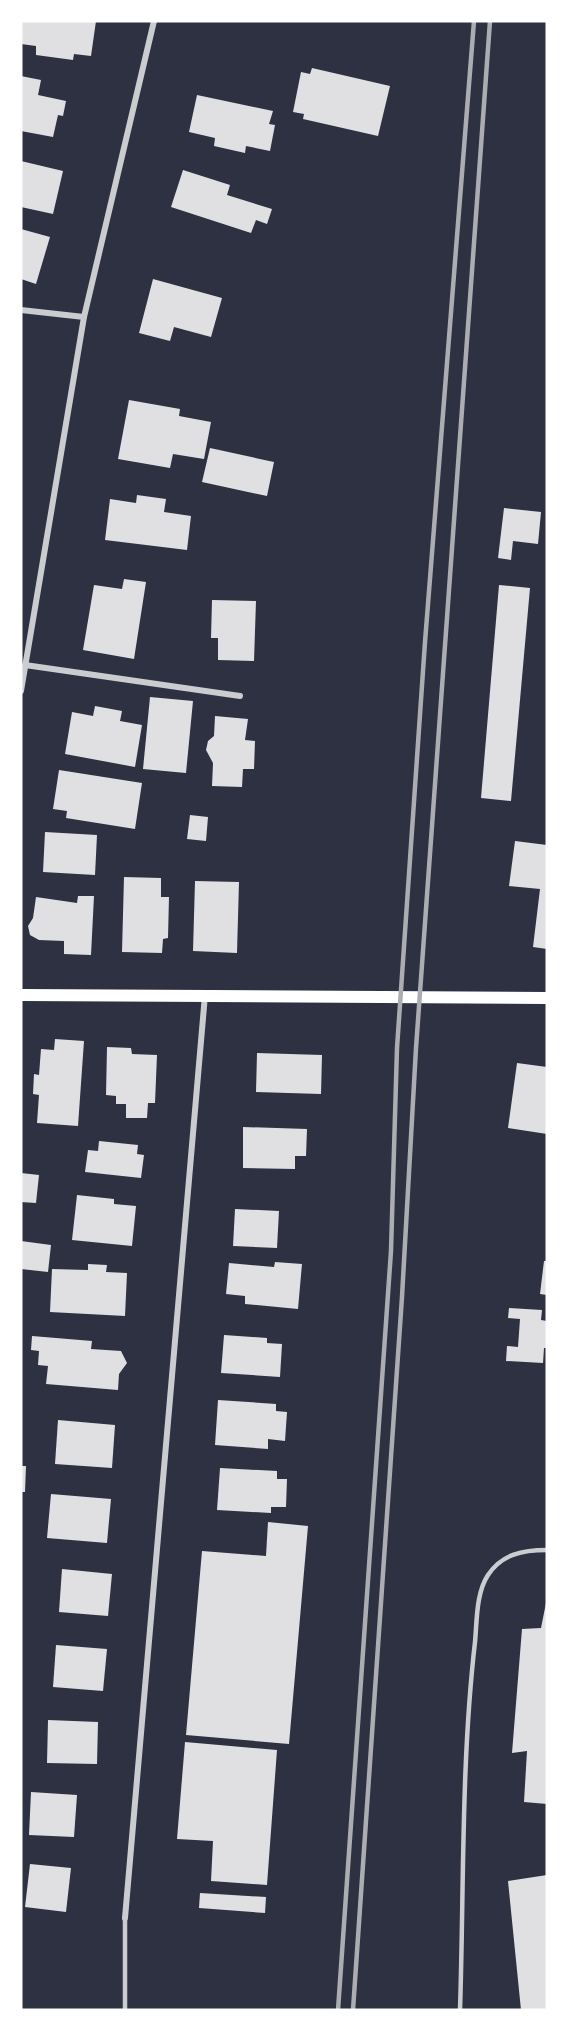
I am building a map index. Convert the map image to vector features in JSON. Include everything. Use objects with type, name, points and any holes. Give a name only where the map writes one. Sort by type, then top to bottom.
[{"type":"main road","points":[[21,995],[205,994],[308,998],[547,998]]},
{"type":"street","points":[[21,691],[84,317],[154,21]]},
{"type":"street","points":[[21,310],[84,317]]},
{"type":"street","points":[[25,665],[240,696]]},
{"type":"street","points":[[125,1918],[205,994]]},
{"type":"lane","points":[[460,2010],[472,1667],[481,1591],[488,1575],[509,1554],[547,1550]]},
{"type":"lane","points":[[125,1918],[125,2010]]},
{"type":"building","points":[[21,21],[96,21],[91,56],[74,54],[73,60],[36,55],[36,46],[21,44]]},
{"type":"building","points":[[312,68],[390,86],[378,136],[303,119],[304,114],[293,112],[301,72],[310,74]]},
{"type":"building","points":[[21,76],[41,80],[38,95],[66,101],[63,116],[58,115],[53,137],[21,131]]},
{"type":"building","points":[[197,95],[273,111],[269,124],[275,125],[270,151],[246,146],[245,153],[214,146],[215,138],[189,132]]},
{"type":"building","points":[[21,161],[63,171],[53,214],[21,207]]},
{"type":"building","points":[[183,170],[230,185],[227,195],[272,209],[267,224],[256,220],[251,233],[171,207]]},
{"type":"building","points":[[21,229],[50,237],[36,284],[21,279]]},
{"type":"building","points":[[153,279],[222,298],[211,337],[174,327],[170,341],[139,333]]},
{"type":"building","points":[[129,400],[180,409],[179,416],[211,422],[204,459],[173,454],[170,468],[118,459]]},
{"type":"building","points":[[210,448],[274,462],[267,496],[202,482]]},
{"type":"building","points":[[137,495],[166,499],[164,512],[191,516],[187,550],[105,540],[110,499],[136,503]]},
{"type":"building","points":[[504,508],[541,512],[538,544],[513,541],[511,560],[498,558]]},
{"type":"building","points":[[124,579],[146,582],[134,659],[83,650],[94,585],[122,589]]},
{"type":"building","points":[[499,585],[530,588],[511,801],[481,798]]},
{"type":"building","points":[[212,600],[256,601],[254,661],[218,660],[218,638],[211,638]]},
{"type":"building","points":[[150,697],[193,701],[186,773],[143,769]]},
{"type":"building","points":[[95,706],[122,711],[120,721],[142,725],[135,767],[65,754],[72,712],[93,716]]},
{"type":"building","points":[[215,716],[248,719],[245,740],[255,741],[254,769],[243,769],[242,787],[212,786],[213,763],[206,750],[208,741],[214,736]]},
{"type":"building","points":[[59,770],[142,783],[135,829],[66,818],[67,811],[53,809]]},
{"type":"building","points":[[190,815],[208,817],[206,841],[187,839]]},
{"type":"building","points":[[45,832],[97,835],[95,875],[43,872]]},
{"type":"building","points":[[515,841],[547,845],[547,949],[533,947],[540,889],[509,886]]},
{"type":"building","points":[[124,877],[161,878],[161,897],[169,897],[168,938],[163,939],[162,953],[122,952]]},
{"type":"building","points":[[195,881],[239,882],[237,953],[193,951]]},
{"type":"building","points":[[78,896],[94,896],[91,955],[64,954],[64,941],[39,940],[30,935],[28,926],[33,918],[36,897],[77,903]]},
{"type":"building","points":[[55,1039],[84,1041],[78,1126],[37,1123],[39,1095],[33,1094],[34,1074],[39,1075],[41,1049],[54,1050]]},
{"type":"building","points":[[107,1047],[131,1048],[132,1054],[157,1055],[155,1103],[148,1103],[147,1118],[126,1118],[126,1104],[116,1104],[116,1096],[106,1095]]},
{"type":"building","points":[[257,1053],[322,1055],[321,1094],[256,1092]]},
{"type":"building","points":[[517,1063],[547,1067],[547,1134],[508,1128]]},
{"type":"building","points":[[243,1127],[307,1129],[306,1156],[295,1156],[295,1169],[243,1168]]},
{"type":"building","points":[[99,1141],[138,1145],[137,1154],[144,1155],[141,1178],[85,1172],[88,1150],[98,1151]]},
{"type":"building","points":[[21,1173],[39,1175],[36,1203],[21,1202]]},
{"type":"building","points":[[77,1195],[114,1199],[114,1204],[136,1206],[132,1246],[72,1240]]},
{"type":"building","points":[[235,1209],[279,1211],[277,1248],[233,1246]]},
{"type":"building","points":[[21,1241],[51,1245],[48,1272],[21,1269]]},
{"type":"building","points":[[544,1261],[547,1261],[547,1295],[540,1294]]},
{"type":"building","points":[[275,1262],[302,1264],[298,1309],[245,1304],[245,1296],[226,1294],[229,1263],[274,1267]]},
{"type":"building","points":[[88,1264],[107,1265],[106,1272],[127,1273],[125,1316],[50,1312],[52,1269],[88,1270]]},
{"type":"building","points":[[509,1308],[542,1310],[541,1320],[547,1321],[547,1348],[544,1348],[543,1363],[506,1361],[507,1346],[518,1347],[520,1319],[508,1318]]},
{"type":"building","points":[[224,1335],[267,1338],[267,1343],[282,1344],[280,1377],[221,1373]]},
{"type":"building","points":[[32,1336],[92,1341],[91,1349],[121,1351],[127,1363],[119,1374],[118,1390],[46,1384],[48,1366],[38,1365],[39,1351],[31,1350]]},
{"type":"building","points":[[218,1400],[276,1404],[276,1411],[287,1412],[285,1441],[268,1439],[268,1449],[215,1445]]},
{"type":"building","points":[[58,1420],[115,1425],[112,1468],[55,1464]]},
{"type":"building","points":[[21,1466],[26,1466],[25,1492],[21,1492]]},
{"type":"building","points":[[220,1468],[277,1471],[277,1479],[287,1479],[286,1507],[271,1507],[271,1513],[217,1510]]},
{"type":"building","points":[[51,1494],[111,1499],[107,1543],[47,1538]]},
{"type":"building","points":[[268,1522],[308,1526],[289,1744],[186,1735],[202,1551],[266,1556]]},
{"type":"building","points":[[62,1569],[112,1574],[108,1616],[59,1612]]},
{"type":"building","points":[[546,1603],[547,1804],[524,1802],[527,1751],[512,1753],[522,1629],[541,1628]]},
{"type":"building","points":[[56,1645],[107,1649],[103,1691],[53,1687]]},
{"type":"building","points":[[48,1720],[98,1722],[97,1764],[47,1763]]},
{"type":"building","points":[[185,1742],[277,1750],[267,1885],[211,1881],[213,1841],[177,1839]]},
{"type":"building","points":[[31,1792],[77,1795],[74,1837],[29,1835]]},
{"type":"building","points":[[30,1864],[71,1868],[66,1912],[25,1907]]},
{"type":"building","points":[[547,1875],[547,2010],[521,2010],[508,1881]]},
{"type":"building","points":[[200,1893],[266,1897],[265,1913],[199,1908]]},
{"type":"railway","points":[[338,2010],[391,1251],[397,1048],[425,642],[474,21]]},
{"type":"railway","points":[[353,2010],[402,1297],[416,1048],[490,21]]}]
